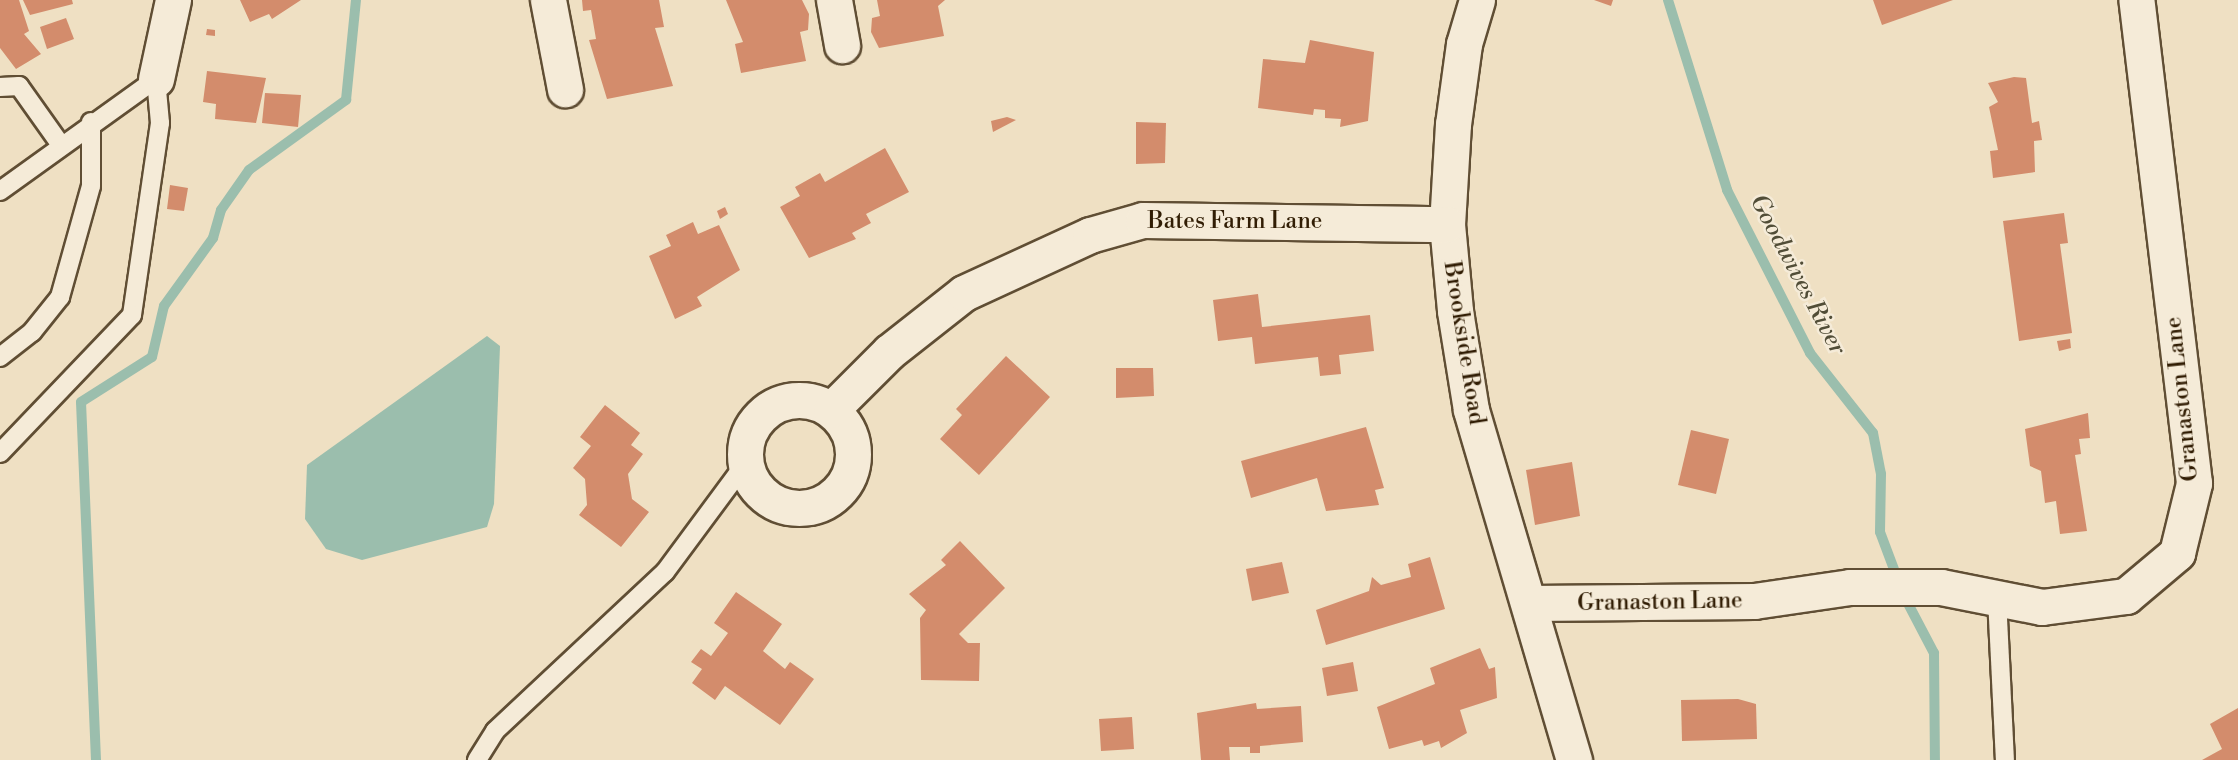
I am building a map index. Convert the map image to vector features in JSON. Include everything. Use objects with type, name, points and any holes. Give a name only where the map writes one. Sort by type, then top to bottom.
[{"type":"street","points":[[156,79],[173,0]]},
{"type":"street","points":[[548,0],[565,89]]},
{"type":"street","points":[[834,0],[842,45]]},
{"type":"street","name":"Brookside Road","points":[[1477,0],[1464,44],[1447,224],[1471,410],[1530,603],[1574,760]]},
{"type":"street","name":"Granaston Lane","points":[[1530,603],[1754,601],[1850,587],[1941,587],[2042,607],[2126,596],[2177,554],[2194,482],[2136,0]]},
{"type":"street","name":"Bates Farm Lane","points":[[831,410],[889,352],[964,293],[1090,235],[1143,220],[1447,224]]},
{"type":"street","points":[[790,400],[831,410],[845,425],[853,466],[829,501],[809,508],[768,499],[745,464],[754,422],[770,408],[790,400]]},
{"type":"lane","points":[[0,191],[92,122],[156,79],[160,123],[132,315],[0,453]]},
{"type":"lane","points":[[0,87],[19,86],[61,145]]},
{"type":"lane","points":[[0,357],[32,332],[60,297],[91,186],[92,122]]},
{"type":"lane","points":[[477,760],[495,731],[664,572],[745,464]]},
{"type":"lane","points":[[1997,598],[2006,760]]},
{"type":"shaded area","points":[[487,336],[500,346],[494,504],[487,527],[362,560],[326,549],[305,519],[307,465]]},
{"type":"building","points":[[0,0],[19,0],[29,31],[24,34],[41,54],[16,69],[0,48]]},
{"type":"building","points":[[23,0],[72,0],[73,4],[30,15]]},
{"type":"building","points":[[240,0],[301,0],[272,19],[269,14],[250,22]]},
{"type":"building","points":[[582,0],[659,0],[664,27],[655,28],[673,86],[607,99],[589,40],[596,39],[591,10],[583,11]]},
{"type":"building","points":[[726,0],[802,0],[809,14],[808,30],[800,32],[806,61],[741,73],[735,44],[743,42]]},
{"type":"building","points":[[877,0],[945,0],[938,6],[944,36],[879,48],[871,32],[872,18],[880,16]]},
{"type":"building","points":[[1594,0],[1613,0],[1611,6]]},
{"type":"building","points":[[1873,0],[1953,0],[1882,25]]},
{"type":"building","points":[[66,18],[74,39],[47,49],[40,27]]},
{"type":"building","points":[[207,29],[215,30],[215,36],[206,35]]},
{"type":"building","points":[[1310,40],[1374,52],[1368,121],[1340,127],[1341,119],[1325,118],[1325,110],[1314,109],[1313,115],[1258,108],[1263,59],[1305,63]]},
{"type":"building","points":[[207,71],[266,78],[256,123],[215,119],[216,104],[203,102]]},
{"type":"building","points":[[2014,77],[2026,78],[2032,123],[2039,121],[2042,140],[2034,141],[2035,172],[1993,178],[1990,151],[1998,150],[1989,107],[1998,102],[1988,83]]},
{"type":"building","points":[[265,93],[301,95],[298,127],[262,123]]},
{"type":"building","points":[[1007,117],[1016,120],[993,132],[991,121]]},
{"type":"building","points":[[1136,122],[1166,123],[1165,163],[1136,164]]},
{"type":"building","points":[[885,148],[909,192],[866,214],[871,223],[852,233],[856,239],[809,258],[780,207],[800,196],[795,187],[820,173],[825,182]]},
{"type":"building","points":[[170,185],[188,188],[184,211],[167,209]]},
{"type":"building","points":[[725,207],[728,214],[720,219],[717,211]]},
{"type":"building","points":[[2064,213],[2068,243],[2060,244],[2072,333],[2019,341],[2003,221]]},
{"type":"building","points":[[693,222],[698,234],[719,225],[740,270],[697,297],[702,306],[675,319],[649,256],[671,246],[666,235]]},
{"type":"building","points":[[1258,294],[1262,327],[1370,315],[1374,351],[1339,355],[1341,374],[1320,376],[1318,357],[1255,364],[1252,337],[1218,341],[1213,300]]},
{"type":"building","points":[[2070,339],[2071,348],[2059,351],[2057,341]]},
{"type":"building","points":[[1006,356],[1050,397],[979,475],[940,439],[962,415],[956,409]]},
{"type":"building","points":[[1116,368],[1153,368],[1154,396],[1116,398]]},
{"type":"building","points":[[605,405],[640,433],[631,445],[643,454],[628,474],[632,499],[649,512],[621,547],[579,515],[587,505],[585,479],[573,468],[591,446],[580,437]]},
{"type":"building","points":[[2088,413],[2090,438],[2079,439],[2081,454],[2075,455],[2087,531],[2060,534],[2056,501],[2045,503],[2041,471],[2030,466],[2025,429]]},
{"type":"building","points":[[1366,427],[1384,488],[1375,490],[1379,505],[1326,511],[1317,478],[1251,498],[1241,461]]},
{"type":"building","points":[[1691,430],[1729,439],[1716,494],[1678,485]]},
{"type":"building","points":[[1572,462],[1580,516],[1535,525],[1526,470]]},
{"type":"building","points":[[960,541],[1005,588],[959,634],[968,643],[980,643],[979,681],[921,680],[920,618],[926,610],[909,594],[946,565],[941,560]]},
{"type":"building","points":[[1430,557],[1445,609],[1326,645],[1316,610],[1369,591],[1372,577],[1381,585],[1411,577],[1408,564]]},
{"type":"building","points":[[1282,562],[1289,593],[1252,601],[1246,569]]},
{"type":"building","points":[[736,592],[782,624],[763,651],[785,669],[790,662],[814,679],[780,725],[725,686],[715,700],[692,683],[702,669],[691,662],[701,649],[711,656],[728,633],[714,623]]},
{"type":"building","points":[[1480,648],[1489,669],[1495,667],[1497,698],[1460,710],[1467,733],[1441,748],[1439,741],[1424,746],[1422,740],[1389,749],[1377,707],[1435,684],[1430,668]]},
{"type":"building","points":[[1353,662],[1358,691],[1327,696],[1322,668]]},
{"type":"building","points":[[1738,699],[1756,704],[1757,739],[1682,741],[1681,700]]},
{"type":"building","points":[[1256,703],[1257,709],[1301,706],[1303,742],[1260,746],[1260,753],[1250,753],[1250,747],[1229,747],[1230,760],[1201,760],[1197,713]]},
{"type":"building","points":[[2238,708],[2238,760],[2202,760],[2222,749],[2210,724]]},
{"type":"building","points":[[1132,717],[1134,749],[1101,751],[1099,719]]},
{"type":"waterway","points":[[96,760],[81,402],[152,357],[164,306],[213,238],[221,210],[249,170],[346,100],[356,0]]},
{"type":"waterway","name":"Goodwives River","points":[[1668,0],[1727,190],[1810,353],[1873,433],[1881,474],[1880,532],[1898,580]]},
{"type":"waterway","name":"Goodwives River","points":[[1903,594],[1934,653],[1935,760]]}]
